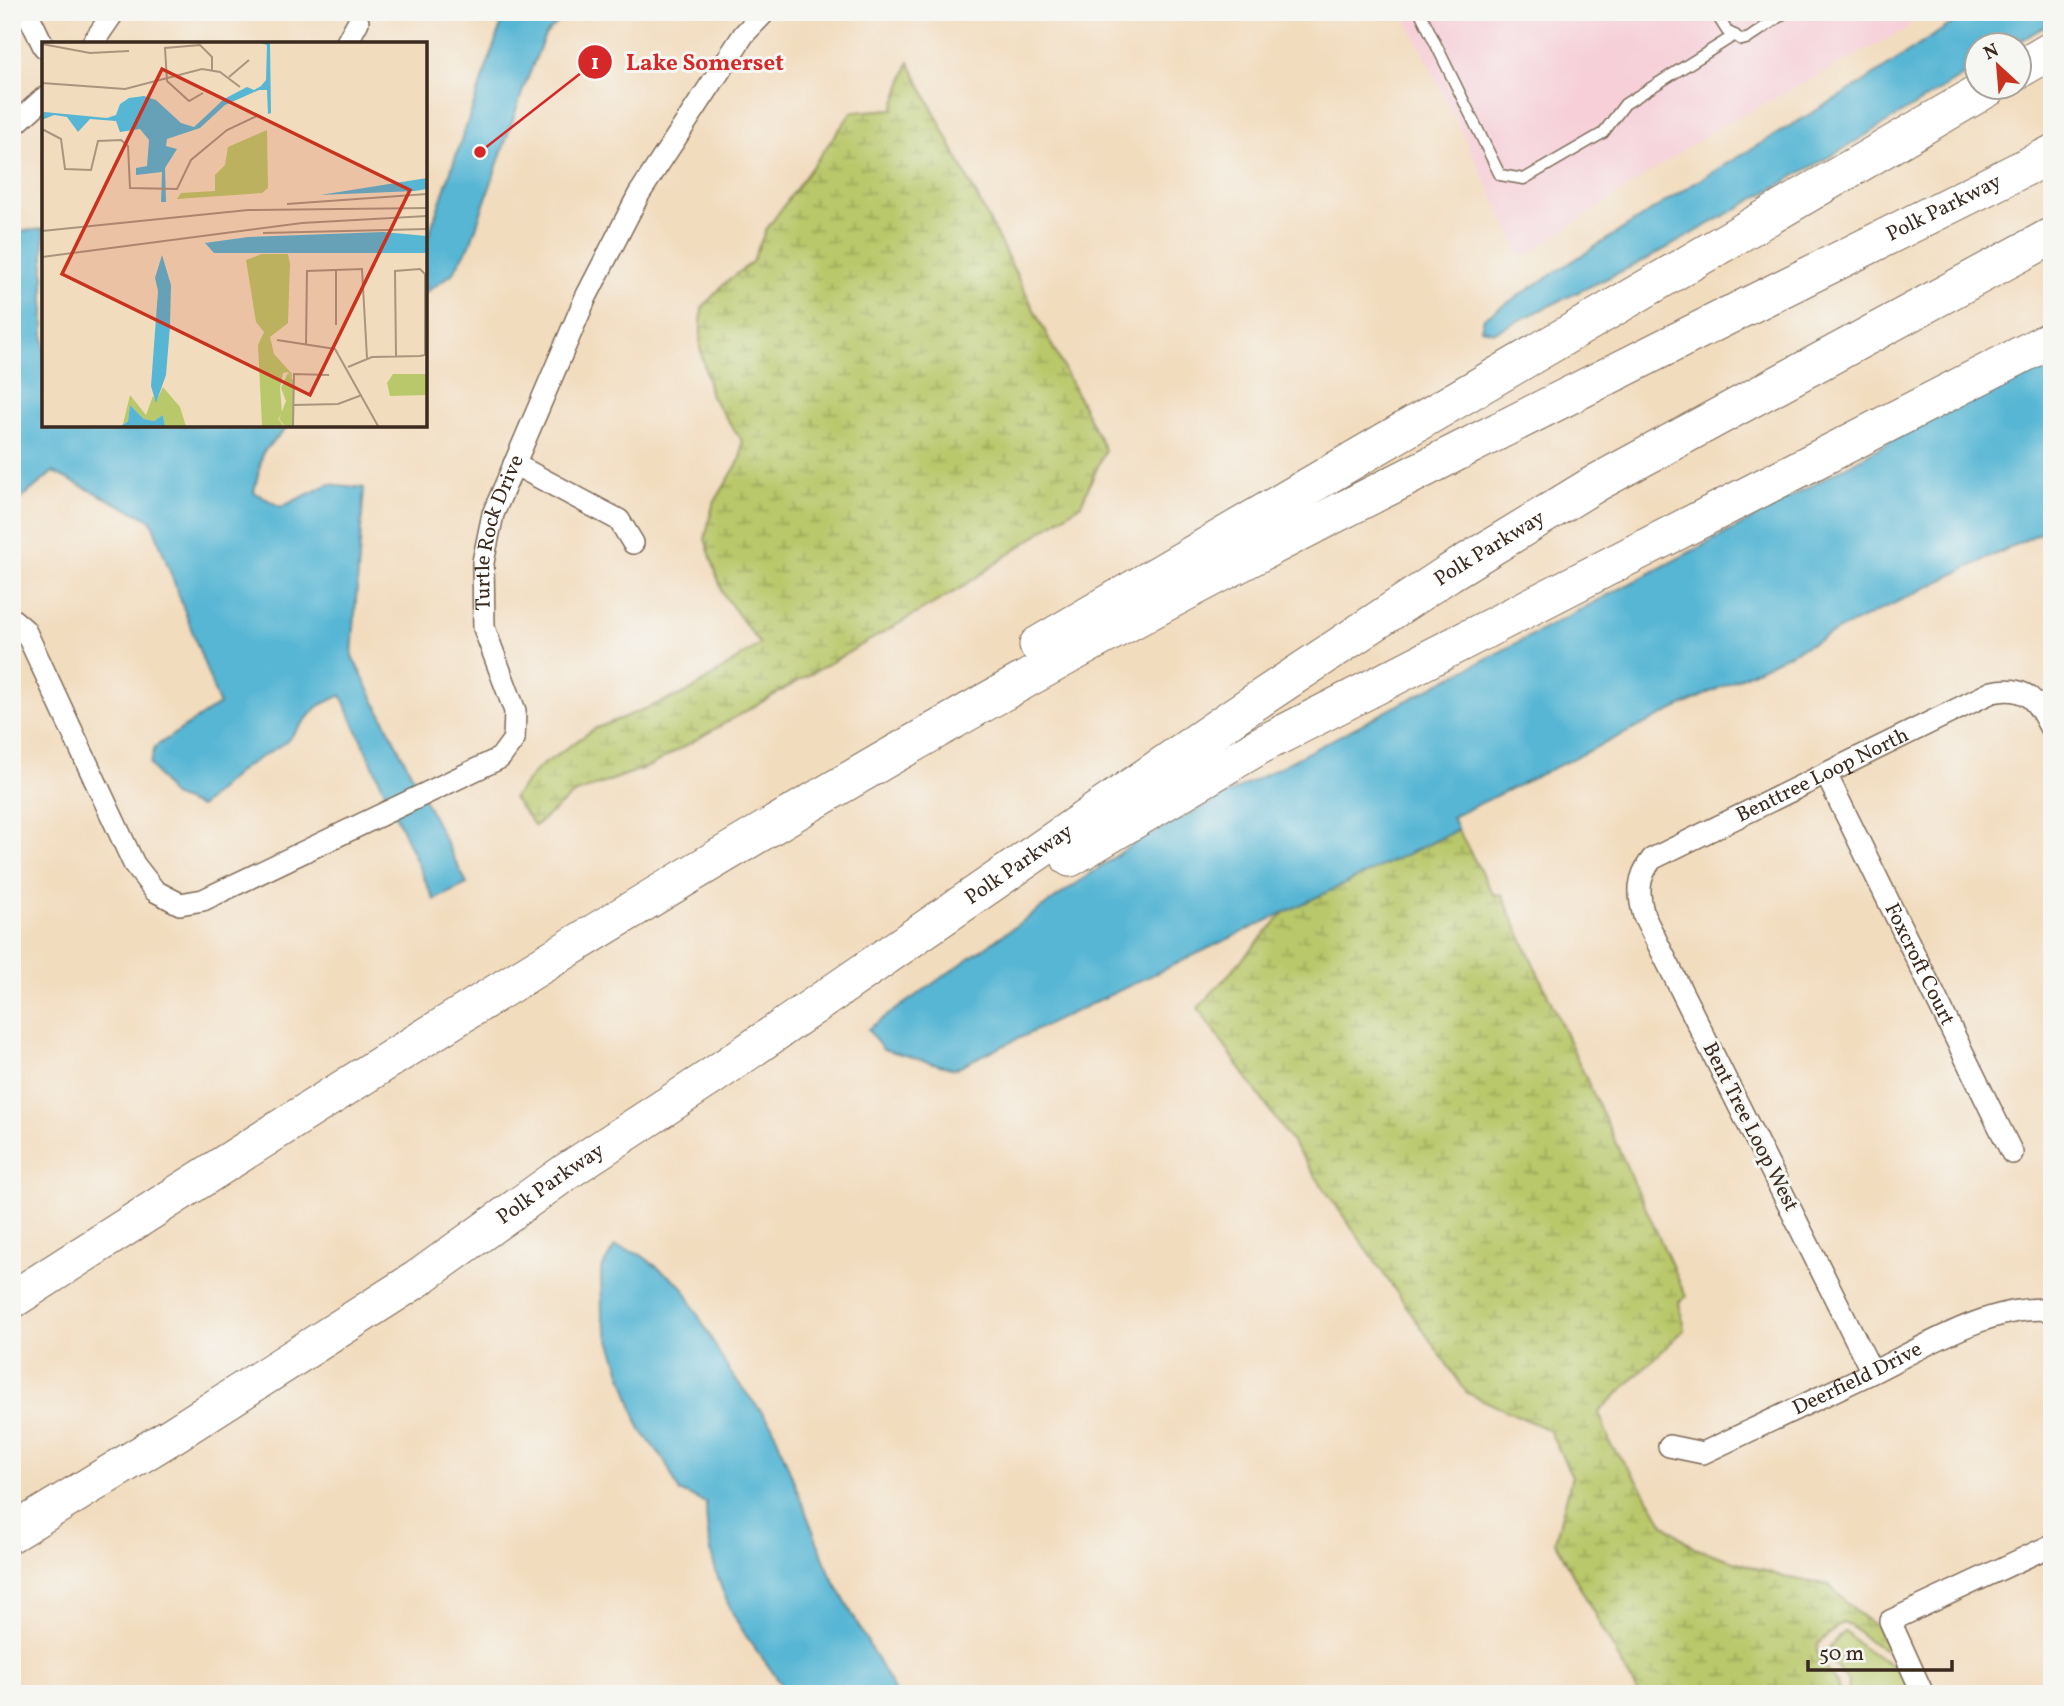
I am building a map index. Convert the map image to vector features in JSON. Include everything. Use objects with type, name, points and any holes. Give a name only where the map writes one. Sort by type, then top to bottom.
[{"type":"highway","points":[[2032,61],[2052,50]]},
{"type":"highway","points":[[593,931],[690,856],[1081,619],[1964,102]]},
{"type":"highway","name":"Polk Parkway","points":[[12,1300],[593,931],[839,785],[1046,667],[1217,574],[2052,154]]},
{"type":"highway","name":"Polk Parkway","points":[[12,1533],[173,1435],[416,1279],[566,1172],[711,1077],[1237,714],[1449,573],[1610,475],[2052,236]]},
{"type":"highway","points":[[711,1077],[777,1044],[880,976],[1094,843],[1259,746],[2052,339]]},
{"type":"street","points":[[27,12],[42,43]]},
{"type":"street","points":[[93,42],[114,12]]},
{"type":"street","name":"Turtle Rock Drive","points":[[12,619],[25,631],[134,864],[155,891],[180,904],[203,900],[500,758],[514,739],[515,711],[484,628],[483,562],[493,514],[586,297],[639,194],[744,34],[765,12]]},
{"type":"street","points":[[347,42],[358,22]]},
{"type":"street","points":[[12,127],[42,100]]},
{"type":"street","points":[[514,464],[619,520],[633,543]]},
{"type":"street","name":"Benttree Loop North","points":[[1640,879],[1652,859],[1992,692],[2016,690],[2036,702],[2052,731]]},
{"type":"street","name":"Foxcroft Court","points":[[1826,774],[2012,1153]]},
{"type":"street","name":"Bent Tree Loop West","points":[[1640,879],[1639,895],[1644,916],[1872,1373]]},
{"type":"street","name":"Deerfield Drive","points":[[1669,1446],[1703,1453],[1954,1332],[1997,1317],[2029,1310],[2052,1310]]},
{"type":"street","points":[[1923,1694],[1890,1621],[2052,1545]]},
{"type":"lane","points":[[1420,12],[1500,176],[1524,179],[1603,133],[1625,104],[1735,35]]},
{"type":"lane","points":[[1715,12],[1727,31],[1742,40],[1786,12]]},
{"type":"shaded area","points":[[1403,12],[1923,12],[1905,30],[1712,131],[1523,258]]},
{"type":"green space","points":[[909,62],[1105,450],[1081,504],[961,588],[650,766],[574,794],[535,826],[513,798],[537,769],[594,729],[690,691],[760,644],[723,594],[705,539],[713,505],[741,458],[742,441],[711,396],[700,347],[702,308],[724,284],[752,262],[766,230],[852,112],[893,109]]},
{"type":"green space","points":[[1458,830],[1493,894],[1502,895],[1686,1296],[1679,1302],[1684,1330],[1599,1412],[1611,1445],[1664,1524],[1694,1548],[1784,1577],[1829,1585],[1855,1611],[1877,1627],[1891,1654],[1843,1622],[1818,1644],[1818,1658],[1836,1681],[1841,1694],[1638,1694],[1555,1541],[1572,1476],[1549,1430],[1467,1393],[1198,1008],[1285,912]]},
{"type":"green space","points":[[1845,1631],[1863,1648],[1896,1667],[1906,1660],[1923,1694],[1849,1694],[1848,1682],[1825,1652]]},
{"type":"water","points":[[509,12],[569,12],[545,35],[523,90],[470,245],[452,274],[427,292],[427,240],[501,25]]},
{"type":"water","points":[[1969,12],[2052,12],[2052,22],[2032,34],[1962,32],[1962,77],[1845,148],[1647,259],[1495,332],[1481,329],[1484,318],[1696,182],[1862,83]]},
{"type":"water","points":[[42,229],[42,427],[287,427],[263,452],[254,492],[281,507],[329,484],[364,488],[352,656],[467,884],[434,900],[341,695],[317,707],[286,742],[243,768],[200,807],[172,796],[150,764],[155,747],[219,704],[151,520],[53,472],[12,506],[12,232]]},
{"type":"water","points":[[2052,358],[2052,527],[1452,817],[1458,830],[954,1069],[882,1049],[868,1029],[1133,844],[1738,527],[1902,435]]},
{"type":"water","points":[[615,1246],[641,1255],[682,1286],[729,1371],[772,1425],[829,1572],[896,1694],[786,1694],[746,1636],[729,1605],[716,1572],[706,1503],[679,1491],[666,1463],[640,1429],[602,1316],[601,1270]]},
{"type":"place","name":"Lake Somerset","points":[[480,152]]}]
